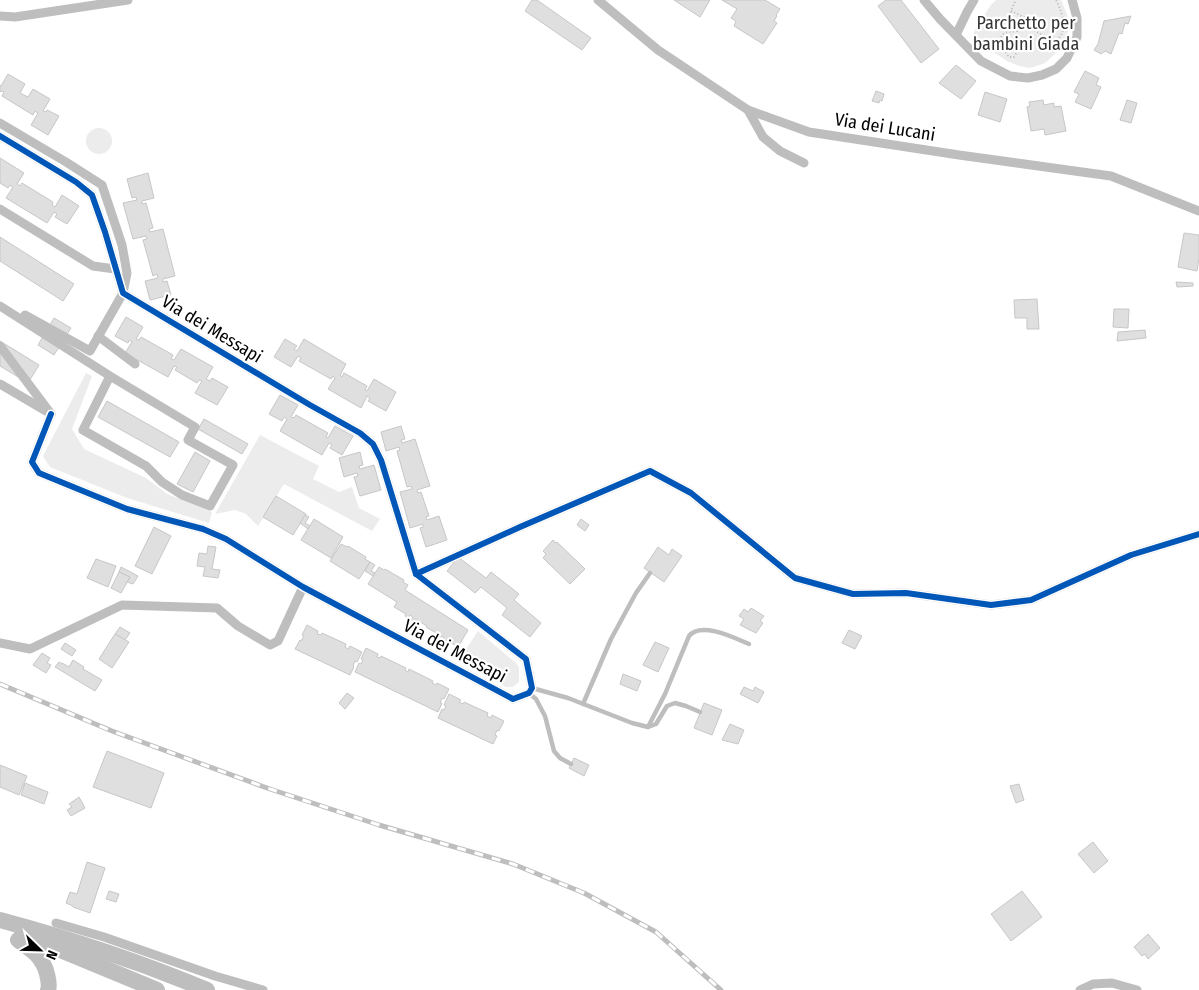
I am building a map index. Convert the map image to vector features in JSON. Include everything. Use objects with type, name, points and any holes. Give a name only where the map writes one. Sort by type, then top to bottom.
[{"type":"highway","points":[[0,923],[42,960],[50,985],[48,990]]},
{"type":"highway","points":[[0,923],[32,939],[157,990]]},
{"type":"highway","points":[[0,923],[47,933],[110,953],[207,990]]},
{"type":"street","points":[[0,16],[15,17],[128,0]]},
{"type":"street","name":"Via dei Lucani","points":[[598,0],[658,50],[748,110],[809,132],[1111,176],[1199,211]]},
{"type":"street","points":[[924,0],[982,62],[1010,76],[1028,78],[1056,69],[1067,58],[1077,37],[1077,18],[1072,0]]},
{"type":"street","points":[[956,35],[974,0]]},
{"type":"street","points":[[748,110],[762,137],[780,151],[804,163]]},
{"type":"street","points":[[0,123],[102,185],[122,245],[127,274],[123,293],[90,351],[0,301]]},
{"type":"street","points":[[12,143],[17,133]]},
{"type":"street","points":[[0,136],[76,182],[92,195],[123,293]]},
{"type":"street","points":[[52,167],[57,157]]},
{"type":"street","points":[[0,209],[93,266],[115,269]]},
{"type":"street","name":"Via dei Messapi","points":[[51,414],[32,462],[39,472],[128,509],[203,529],[226,539],[303,587],[513,700],[531,691],[526,659],[416,574],[381,460],[373,444],[360,433],[123,293]]},
{"type":"street","points":[[0,306],[195,427],[188,440],[233,465],[210,506],[182,495],[162,482],[146,466],[82,430],[110,376]]},
{"type":"street","points":[[98,336],[135,364]]},
{"type":"street","points":[[0,346],[51,414]]},
{"type":"street","points":[[0,384],[51,414]]},
{"type":"street","points":[[416,574],[520,526],[650,472],[691,493],[795,578],[853,594],[906,593],[992,605],[1031,600],[1131,555],[1199,534]]},
{"type":"street","points":[[0,643],[30,649],[122,605],[217,608],[238,626],[270,645],[278,641],[303,587]]},
{"type":"street","points":[[56,923],[104,937],[215,976],[262,990]]},
{"type":"street","points":[[1080,990],[1093,984],[1112,983],[1137,990]]},
{"type":"lane","points":[[583,704],[611,639],[636,592],[650,573]]},
{"type":"lane","points":[[648,727],[665,694],[692,632],[705,630],[725,634],[749,644]]},
{"type":"lane","points":[[531,691],[553,693],[632,723],[648,727],[656,724],[667,706],[675,703],[700,712]]},
{"type":"lane","points":[[531,691],[545,716],[554,752],[571,764]]},
{"type":"path","points":[[1004,50],[1010,45],[1016,47],[1017,52],[1014,57],[1010,57],[1004,50],[1000,39],[1004,32],[1017,31],[1012,27],[1010,18],[1016,0]]},
{"type":"path","points":[[1011,11],[1024,17],[1032,29],[1047,38],[1056,40],[1060,38],[1063,21],[1056,0]]},
{"type":"green space","name":"Parchetto per bambini Giada","points":[[996,0],[1061,0],[1067,14],[1069,30],[1058,51],[1045,63],[1030,68],[1007,61],[986,47],[973,34],[990,6]]},
{"type":"green space","points":[[99,128],[108,132],[112,141],[108,150],[99,154],[90,150],[86,141],[90,132]]},
{"type":"green space","points":[[86,373],[92,376],[72,429],[84,449],[146,478],[167,494],[212,512],[209,523],[127,498],[50,467],[43,456]]},
{"type":"green space","points":[[260,435],[319,466],[313,479],[339,492],[352,487],[359,508],[380,519],[372,531],[284,484],[258,526],[246,514],[235,510],[215,514]]},
{"type":"green space","points":[[478,631],[519,667],[519,682],[513,687],[506,687],[459,660]]},
{"type":"building","points":[[532,0],[537,0],[591,38],[582,50],[525,11]]},
{"type":"building","points":[[674,0],[710,0],[700,17]]},
{"type":"building","points":[[722,0],[765,0],[780,9],[774,21],[777,23],[763,44],[734,26],[736,21],[731,18],[737,9]]},
{"type":"building","points":[[886,0],[901,0],[939,49],[921,63],[878,6]]},
{"type":"building","points":[[1131,16],[1128,24],[1125,23],[1122,34],[1119,33],[1111,54],[1105,51],[1101,54],[1094,50],[1098,44],[1104,21]]},
{"type":"building","points":[[956,65],[976,81],[961,99],[939,83]]},
{"type":"building","points":[[1085,71],[1099,78],[1096,85],[1101,87],[1091,109],[1075,102],[1079,94],[1074,92]]},
{"type":"building","points":[[8,74],[25,84],[20,93],[28,97],[33,89],[50,99],[43,111],[46,112],[47,110],[59,116],[48,135],[31,125],[38,113],[35,111],[33,115],[2,96],[4,92],[0,92],[0,85]]},
{"type":"building","points":[[876,91],[884,94],[882,101],[880,100],[879,103],[872,101]]},
{"type":"building","points":[[985,92],[1007,99],[1000,122],[978,115]]},
{"type":"building","points":[[1043,100],[1044,105],[1054,103],[1054,107],[1061,106],[1066,131],[1045,135],[1044,129],[1031,131],[1027,107],[1030,106],[1029,102]]},
{"type":"building","points":[[1127,100],[1137,103],[1131,123],[1120,120]]},
{"type":"building","points":[[0,158],[24,173],[17,184],[20,186],[22,183],[53,202],[52,205],[55,207],[62,195],[79,206],[67,224],[55,217],[57,214],[54,212],[47,223],[6,198],[13,187],[10,185],[8,188],[0,183]]},
{"type":"building","points":[[148,173],[154,198],[142,201],[142,204],[146,203],[153,228],[149,229],[150,232],[163,229],[175,276],[163,279],[163,282],[167,281],[171,295],[150,300],[145,281],[158,278],[157,274],[153,276],[143,240],[147,239],[146,236],[133,239],[123,203],[137,200],[136,197],[132,198],[127,179]]},
{"type":"building","points":[[1184,233],[1199,235],[1197,271],[1178,267]]},
{"type":"building","points":[[0,237],[74,284],[63,301],[0,261]]},
{"type":"building","points":[[1176,282],[1193,283],[1193,286],[1177,287]]},
{"type":"building","points":[[1037,299],[1039,329],[1027,329],[1027,318],[1015,318],[1014,300]]},
{"type":"building","points":[[1114,309],[1129,309],[1128,328],[1113,327]]},
{"type":"building","points":[[126,317],[143,327],[136,339],[139,340],[141,337],[173,355],[171,359],[174,360],[181,349],[213,367],[206,379],[210,381],[212,378],[228,387],[217,405],[195,393],[202,381],[199,380],[197,383],[175,370],[177,367],[174,366],[168,377],[125,353],[132,342],[129,340],[128,343],[115,336]]},
{"type":"building","points":[[54,318],[71,328],[54,355],[38,345]]},
{"type":"building","points":[[1145,330],[1146,338],[1117,341],[1118,332]]},
{"type":"building","points":[[285,339],[297,346],[294,349],[297,351],[304,339],[346,364],[340,375],[342,377],[344,373],[367,386],[365,390],[367,391],[374,379],[396,392],[386,411],[368,401],[370,398],[367,396],[361,408],[328,389],[335,378],[333,376],[331,379],[299,361],[301,358],[298,356],[291,367],[274,357]]},
{"type":"building","points":[[0,341],[39,365],[28,383],[0,366]]},
{"type":"building","points":[[280,395],[298,405],[291,417],[294,418],[296,415],[328,433],[326,437],[328,438],[335,426],[353,436],[342,455],[330,448],[332,445],[329,443],[322,455],[280,431],[287,419],[284,417],[282,421],[269,414]]},
{"type":"building","points":[[107,401],[179,442],[170,457],[98,417]]},
{"type":"building","points":[[204,419],[248,444],[242,454],[198,429]]},
{"type":"building","points":[[401,426],[405,439],[401,440],[402,443],[415,439],[430,486],[417,490],[418,493],[421,492],[429,516],[426,517],[427,520],[439,516],[447,540],[426,547],[420,528],[423,527],[423,524],[410,528],[400,492],[412,489],[411,486],[407,487],[397,451],[400,450],[399,447],[386,451],[381,432]]},
{"type":"building","points":[[195,452],[210,461],[193,492],[177,484]]},
{"type":"building","points":[[360,452],[363,465],[359,466],[360,469],[374,465],[381,490],[360,496],[354,477],[358,476],[357,473],[344,477],[339,458]]},
{"type":"building","points":[[276,496],[306,514],[293,535],[263,517]]},
{"type":"building","points":[[305,515],[309,517],[305,523],[310,526],[308,529],[300,523]]},
{"type":"building","points":[[314,519],[343,537],[331,558],[301,540]]},
{"type":"building","points":[[581,519],[589,525],[585,531],[577,525]]},
{"type":"building","points":[[154,527],[171,536],[152,574],[135,566]]},
{"type":"building","points":[[553,540],[585,569],[570,584],[543,558],[546,554],[543,551]]},
{"type":"building","points":[[341,544],[366,557],[365,559],[370,562],[359,579],[330,561]]},
{"type":"building","points":[[208,546],[216,547],[212,569],[220,570],[218,578],[203,576],[205,567],[197,566],[199,553],[207,554]]},
{"type":"building","points":[[658,547],[669,555],[672,549],[682,556],[664,582],[644,568]]},
{"type":"building","points":[[458,557],[486,578],[491,572],[519,594],[514,600],[541,623],[530,637],[502,615],[507,608],[481,587],[475,593],[447,571]]},
{"type":"building","points":[[96,559],[116,566],[108,587],[87,578]]},
{"type":"building","points":[[370,562],[375,565],[371,571],[375,573],[373,576],[365,571]]},
{"type":"building","points":[[121,567],[138,576],[133,584],[127,582],[130,577],[119,572]]},
{"type":"building","points":[[379,567],[404,580],[403,582],[408,585],[405,590],[468,630],[458,647],[446,640],[445,642],[442,640],[444,637],[441,636],[439,639],[436,637],[438,634],[415,619],[411,620],[413,617],[410,615],[408,618],[405,616],[406,614],[394,607],[397,602],[368,584]]},
{"type":"building","points":[[119,572],[130,577],[121,593],[111,588]]},
{"type":"building","points":[[751,608],[764,616],[760,621],[763,623],[756,633],[740,625],[744,619],[739,616],[744,609],[748,612]]},
{"type":"building","points":[[307,625],[318,631],[317,634],[321,635],[322,633],[346,644],[345,647],[348,649],[350,646],[362,652],[357,662],[355,661],[350,675],[295,649],[304,636],[302,635]]},
{"type":"building","points":[[120,627],[130,633],[125,640],[115,634]]},
{"type":"building","points":[[849,630],[862,636],[855,649],[842,643]]},
{"type":"building","points":[[115,634],[129,642],[112,668],[99,659]]},
{"type":"building","points":[[655,642],[669,648],[658,672],[643,665]]},
{"type":"building","points":[[65,643],[76,650],[72,656],[61,649]]},
{"type":"building","points":[[366,648],[378,654],[377,657],[380,658],[381,656],[406,668],[405,670],[408,672],[409,669],[433,681],[432,683],[436,685],[437,683],[449,689],[444,699],[442,698],[438,712],[355,672],[359,663],[361,664],[363,660],[361,659]]},
{"type":"building","points":[[42,653],[50,658],[47,663],[51,665],[46,673],[33,665]]},
{"type":"building","points":[[73,660],[84,667],[83,669],[102,680],[95,691],[55,667],[59,662],[69,667]]},
{"type":"building","points":[[623,674],[641,681],[637,691],[620,684]]},
{"type":"building","points":[[744,687],[753,691],[755,687],[764,692],[758,703],[740,694]]},
{"type":"building","points":[[347,693],[354,698],[345,709],[339,703]]},
{"type":"building","points":[[449,694],[461,700],[459,702],[463,704],[464,702],[488,713],[487,716],[491,718],[492,715],[504,721],[499,731],[497,730],[495,735],[497,736],[493,744],[438,718],[442,709],[444,710],[446,706],[444,705]]},
{"type":"building","points":[[704,703],[722,710],[712,735],[694,728]]},
{"type":"building","points":[[730,724],[744,730],[738,744],[722,740]]},
{"type":"building","points":[[107,751],[164,773],[151,808],[93,787]]},
{"type":"building","points":[[574,758],[589,765],[584,776],[569,768]]},
{"type":"building","points":[[0,765],[27,776],[19,795],[0,787]]},
{"type":"building","points":[[25,783],[48,792],[44,804],[21,795]]},
{"type":"building","points":[[1019,784],[1024,800],[1016,803],[1010,786]]},
{"type":"building","points":[[79,797],[85,808],[71,816],[67,810],[72,807],[69,804]]},
{"type":"building","points":[[1093,842],[1108,861],[1094,873],[1078,854]]},
{"type":"building","points":[[87,862],[105,868],[90,913],[66,903],[70,892],[77,894]]},
{"type":"building","points":[[109,891],[119,894],[116,902],[106,899]]},
{"type":"building","points":[[1022,891],[1042,917],[1011,941],[991,914]]},
{"type":"building","points":[[1148,934],[1160,948],[1148,959],[1145,954],[1142,956],[1134,947]]},
{"type":"railway","points":[[0,684],[112,731],[267,788],[379,825],[513,864],[584,893],[656,932],[721,990]]},
{"type":"cycle path","points":[[0,136],[76,182],[92,195],[123,293],[360,433],[373,444],[381,460],[416,574],[526,659],[532,688],[529,693],[513,699],[303,587],[226,539],[203,529],[127,509],[39,473],[32,462],[51,414]]},
{"type":"cycle path","points":[[416,574],[650,471],[691,493],[795,578],[853,594],[906,593],[991,605],[1031,600],[1131,555],[1199,534]]}]
